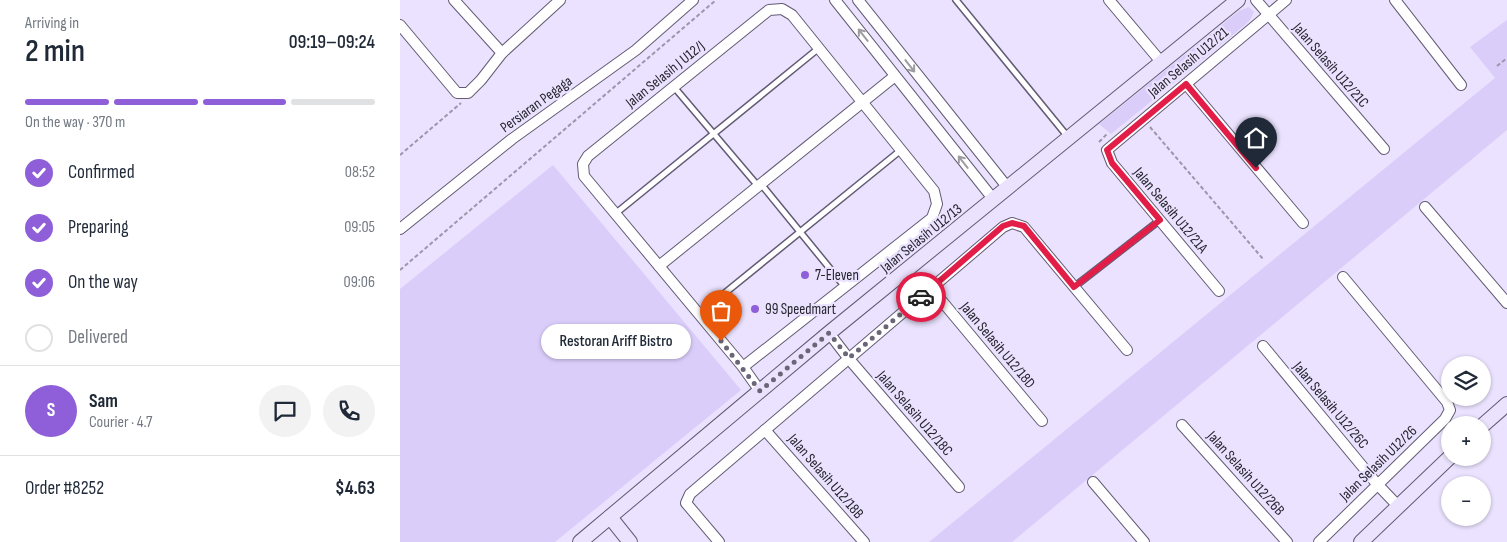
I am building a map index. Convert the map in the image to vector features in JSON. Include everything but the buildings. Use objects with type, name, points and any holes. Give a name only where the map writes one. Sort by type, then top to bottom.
[{"type":"street","points":[[454,0],[502,54]]},
{"type":"street","points":[[400,25],[457,92],[468,93],[502,54],[560,0]]},
{"type":"street","points":[[835,0],[994,200]]},
{"type":"street","points":[[858,0],[1008,188]]},
{"type":"street","points":[[1109,0],[1162,63]]},
{"type":"street","name":"Jalan Selasih U12/13","points":[[580,542],[829,333],[1238,0]]},
{"type":"street","name":"Jalan Selasih U12/21C","points":[[1256,0],[1384,149]]},
{"type":"street","name":"Jalan Selasih U12/21","points":[[1110,146],[1286,0]]},
{"type":"street","points":[[1395,0],[1461,85]]},
{"type":"street","name":"Persiaran Pegaga","points":[[400,229],[512,140],[636,50],[692,1]]},
{"type":"street","name":"Jalan Selasih J U12/J","points":[[616,214],[584,176],[583,164],[588,156],[769,10],[782,9],[792,15],[819,48]]},
{"type":"street","points":[[743,368],[932,218],[937,204],[934,191],[819,48]]},
{"type":"street","points":[[659,266],[895,76]]},
{"type":"street","points":[[1186,84],[1303,223]]},
{"type":"street","name":"Jalan Selasih U12/21A","points":[[1110,146],[1107,150],[1112,163],[1219,291]]},
{"type":"street","points":[[1425,208],[1507,303]]},
{"type":"street","points":[[616,214],[760,391]]},
{"type":"street","points":[[719,542],[686,503],[690,494],[1003,226],[1012,223],[1024,226],[1127,350]]},
{"type":"street","name":"Jalan Selasih U12/26","points":[[1318,542],[1445,419],[1450,410],[1447,402],[1343,277]]},
{"type":"street","name":"Jalan Selasih U12/18D","points":[[931,288],[1042,421]]},
{"type":"street","name":"Jalan Selasih U12/18C","points":[[829,333],[959,487]]},
{"type":"street","name":"Jalan Selasih U12/26C","points":[[1263,346],[1377,484],[1398,506]]},
{"type":"street","points":[[1491,418],[1507,404]]},
{"type":"street","name":"Jalan Selasih U12/26B","points":[[1182,425],[1287,542]]},
{"type":"street","name":"Jalan Selasih U12/18B","points":[[765,430],[864,542]]},
{"type":"street","points":[[1360,542],[1441,465]]},
{"type":"street","points":[[1094,482],[1144,542]]},
{"type":"street","points":[[610,517],[630,542]]},
{"type":"lane","points":[[956,0],[1069,138]]},
{"type":"lane","points":[[616,214],[819,48]]},
{"type":"lane","points":[[674,87],[800,232],[845,287]]},
{"type":"lane","points":[[699,315],[901,150]]},
{"type":"lane","points":[[1074,287],[1160,220]]},
{"type":"path","points":[[400,270],[716,0]]},
{"type":"path","points":[[1497,66],[1507,58]]},
{"type":"path","points":[[400,155],[464,101],[468,93]]},
{"type":"path","points":[[1143,130],[1149,125],[1263,259]]},
{"type":"shaded area","points":[[1249,7],[1254,12],[1245,25],[1111,134],[1099,124],[1239,11]]},
{"type":"shaded area","points":[[1507,20],[1507,130],[1012,542],[929,542],[1495,78],[1470,47]]},
{"type":"shaded area","points":[[553,165],[741,390],[555,542],[400,542],[400,289]]},
{"type":"way so far","points":[[721,341],[760,391],[829,333],[849,358],[921,297]]},
{"type":"place","name":"7-Eleven","points":[[805,275]]},
{"type":"place","name":"99 Speedmart","points":[[755,309]]},
{"type":"place","name":"Restoran Ariff Bistro","points":[[721,341]]},
{"type":"route","points":[[921,297],[1003,226],[1012,223],[1024,226],[1074,287],[1160,220],[1112,163],[1107,150],[1186,84],[1256,168]]}]
